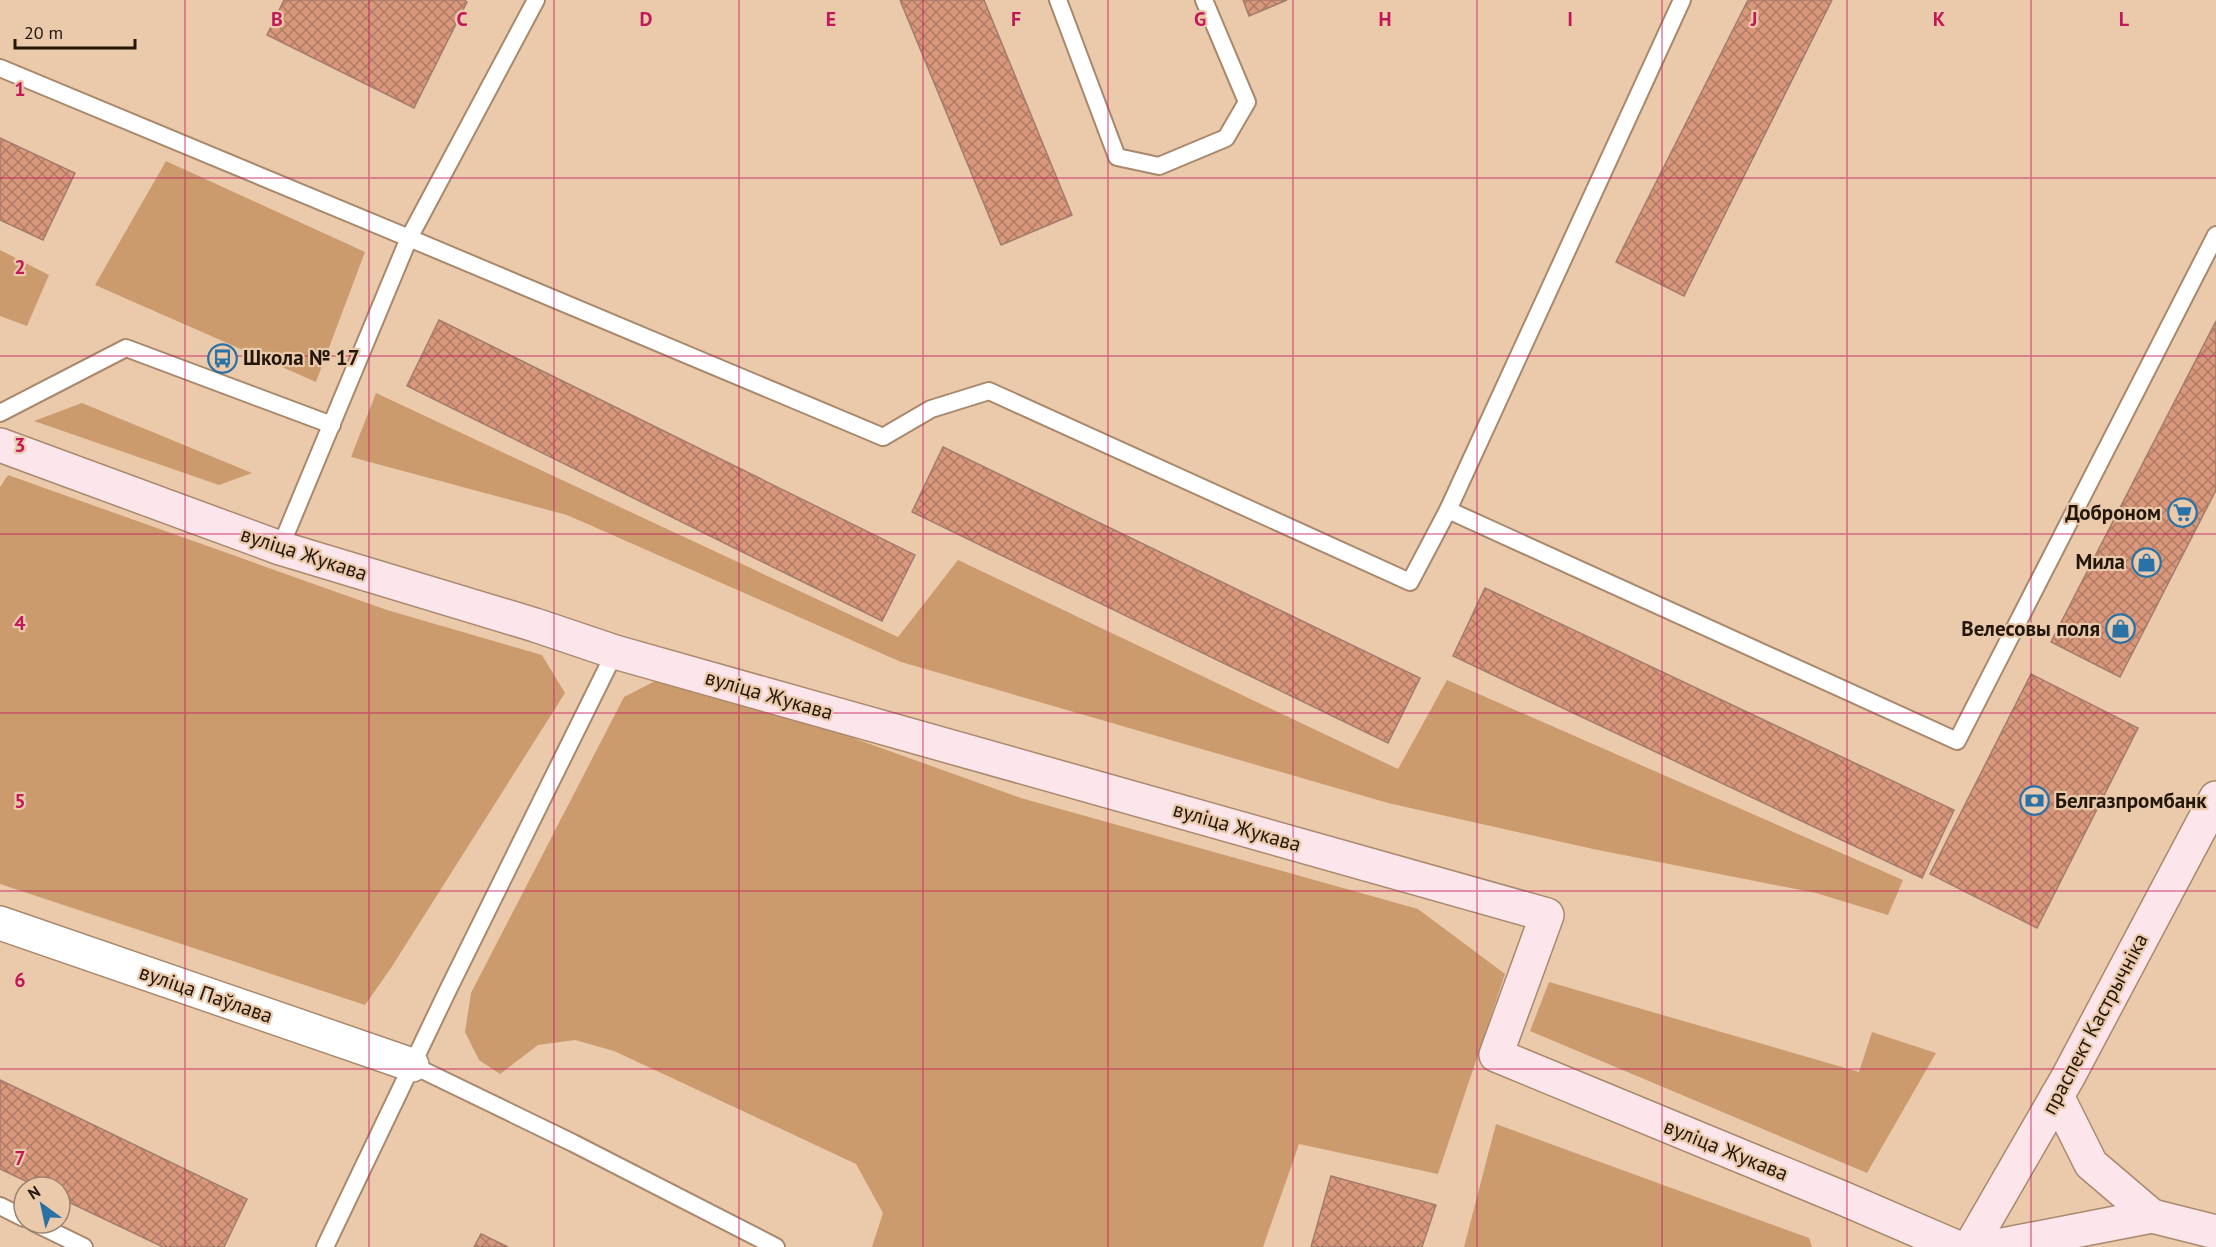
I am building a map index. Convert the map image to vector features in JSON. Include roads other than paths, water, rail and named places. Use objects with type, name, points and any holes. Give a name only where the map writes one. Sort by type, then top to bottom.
[{"type":"street","name":"вуліца Жукава","points":[[0,445],[280,548],[535,625],[615,652],[1547,915],[1496,1056],[1956,1247]]},
{"type":"street","name":"праспект Кастрычніка","points":[[1970,1247],[2057,1096],[2216,798]]},
{"type":"street","name":"вуліца Паўлава","points":[[0,923],[412,1065]]},
{"type":"street","points":[[2057,1096],[2091,1164],[2152,1216]]},
{"type":"street","points":[[1992,1247],[2152,1216],[2216,1232]]},
{"type":"lane","points":[[280,548],[410,238],[536,0]]},
{"type":"lane","points":[[1058,0],[1117,157],[1159,166],[1226,138],[1247,102],[1204,0]]},
{"type":"lane","points":[[0,68],[883,437],[931,409],[989,391],[1410,582],[1448,510],[1682,0]]},
{"type":"lane","points":[[1448,510],[1957,741],[2216,235]]},
{"type":"lane","points":[[0,412],[126,348],[332,425]]},
{"type":"lane","points":[[325,1247],[615,652]]},
{"type":"lane","points":[[412,1065],[503,1108],[776,1247]]},
{"type":"lane","points":[[57,1235],[77,1245]]},
{"type":"place","name":"Школа № 17","points":[[222,358]]},
{"type":"place","name":"Доброном","points":[[2182,513]]},
{"type":"place","name":"Мила","points":[[2146,562]]},
{"type":"place","name":"Велесовы поля","points":[[2121,629]]},
{"type":"place","name":"Белгазпромбанк","points":[[2034,801]]}]
